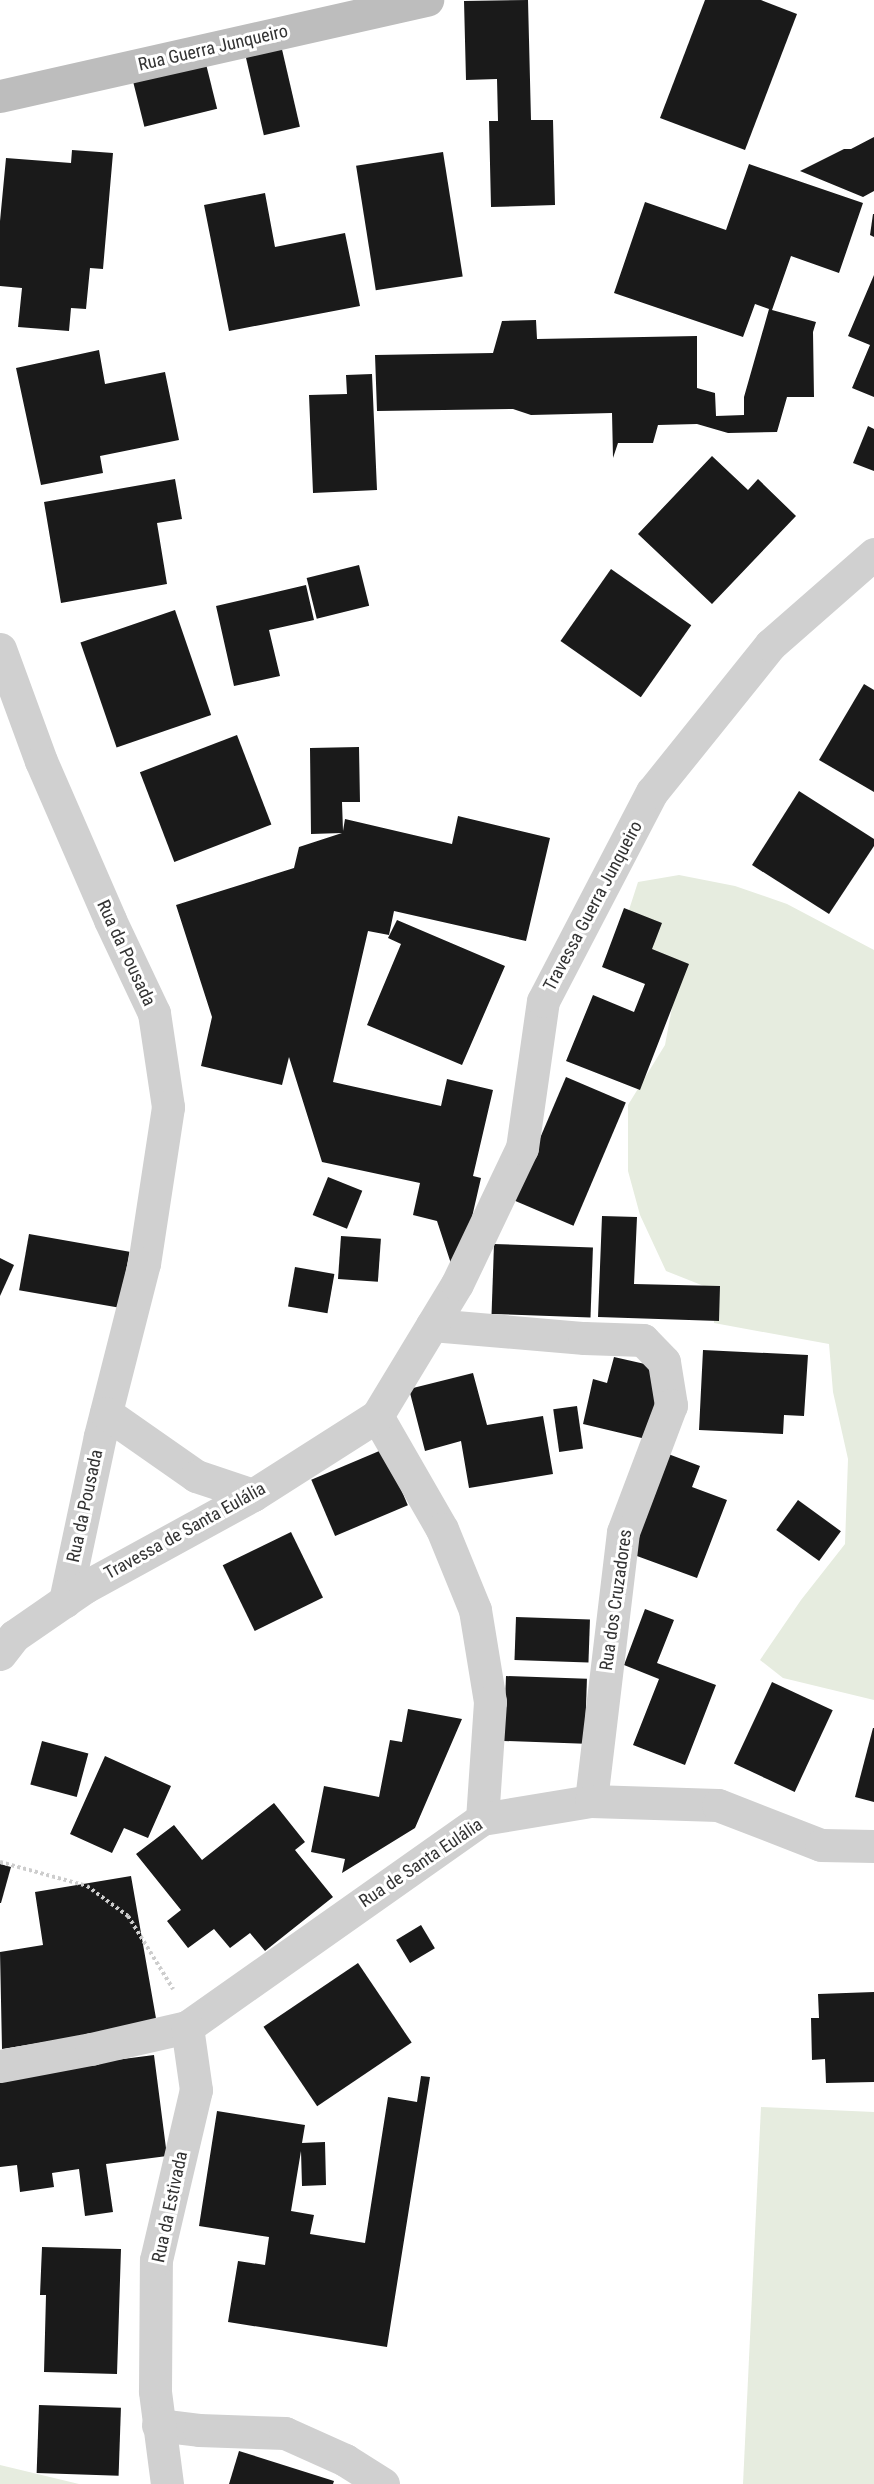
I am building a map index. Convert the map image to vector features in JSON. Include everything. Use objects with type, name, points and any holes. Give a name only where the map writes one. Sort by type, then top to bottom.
[{"type":"street","name":"Rua Guerra Junqueiro","points":[[0,96],[427,0]]},
{"type":"street","name":"Travessa Guerra Junqueiro","points":[[377,1416],[457,1284],[522,1148],[543,1001],[652,792],[770,645],[874,554]]},
{"type":"street","name":"Rua da Pousada","points":[[0,649],[41,761],[110,920],[154,1013],[168,1107],[144,1263],[106,1413],[65,1600]]},
{"type":"street","name":"Rua dos Cruzadores","points":[[432,1325],[584,1338],[643,1340],[664,1362],[671,1405],[623,1532],[591,1801]]},
{"type":"street","points":[[106,1413],[196,1476],[254,1495]]},
{"type":"street","points":[[377,1416],[442,1529],[475,1610],[490,1702],[482,1819]]},
{"type":"street","name":"Travessa de Santa Eulália","points":[[0,1654],[14,1636],[85,1587],[254,1495],[377,1416]]},
{"type":"street","name":"Rua de Santa Eulália","points":[[0,2066],[91,2049],[187,2027],[482,1819],[591,1801],[718,1805],[820,1845],[874,1846]]},
{"type":"street","name":"Rua da Estivada","points":[[167,2484],[155,2391],[156,2260],[196,2090],[187,2027]]},
{"type":"street","points":[[158,2425],[200,2430],[285,2433],[345,2460],[383,2484]]},
{"type":"path","points":[[0,1862],[87,1886],[128,1916],[173,1988],[187,2027]]},
{"type":"shaded area","points":[[679,875],[735,886],[787,904],[874,950],[874,1700],[783,1678],[760,1660],[801,1600],[845,1544],[848,1459],[833,1392],[829,1344],[714,1323],[714,1290],[666,1271],[640,1215],[628,1171],[628,1105],[665,1045],[676,986],[627,916],[638,882]]},
{"type":"shaded area","points":[[761,2107],[874,2112],[874,2484],[743,2484]]},
{"type":"shaded area","points":[[0,2465],[79,2484],[0,2484]]},
{"type":"building","points":[[528,0],[531,120],[553,120],[555,205],[491,207],[489,121],[498,121],[497,79],[466,80],[464,1]]},
{"type":"building","points":[[705,0],[761,0],[797,14],[745,150],[660,118]]},
{"type":"building","points":[[281,45],[300,127],[264,135],[245,53]]},
{"type":"building","points":[[206,64],[217,109],[144,127],[133,82]]},
{"type":"building","points":[[874,137],[874,191],[863,197],[800,171],[844,149],[851,149]]},
{"type":"building","points":[[72,150],[113,153],[103,269],[90,268],[86,309],[71,308],[69,331],[18,327],[22,288],[0,286],[0,221],[6,158],[71,163]]},
{"type":"building","points":[[443,152],[463,276],[376,290],[356,166]]},
{"type":"building","points":[[749,164],[863,203],[839,273],[791,256],[772,310],[816,322],[813,332],[814,397],[787,397],[777,432],[728,433],[697,424],[658,425],[653,443],[618,443],[613,458],[612,413],[531,415],[513,409],[377,411],[375,355],[493,353],[502,321],[536,320],[537,339],[697,336],[697,388],[715,393],[716,416],[744,415],[744,397],[769,309],[755,304],[743,337],[614,293],[645,202],[726,230]]},
{"type":"building","points":[[265,193],[275,247],[345,233],[360,306],[229,331],[204,205]]},
{"type":"building","points":[[874,214],[874,237],[870,235]]},
{"type":"building","points":[[874,275],[874,397],[852,388],[870,345],[848,336]]},
{"type":"building","points":[[99,350],[105,384],[165,372],[179,440],[100,456],[103,473],[41,485],[16,368]]},
{"type":"building","points":[[372,374],[377,490],[313,493],[309,395],[347,394],[346,375]]},
{"type":"building","points":[[868,426],[874,429],[874,471],[853,463]]},
{"type":"building","points":[[712,456],[748,490],[758,479],[796,516],[712,604],[638,534]]},
{"type":"building","points":[[175,479],[182,519],[157,523],[167,584],[61,603],[44,502]]},
{"type":"building","points":[[359,565],[369,606],[317,619],[307,578]]},
{"type":"building","points":[[611,569],[691,625],[641,697],[561,641]]},
{"type":"building","points":[[306,585],[314,620],[269,630],[280,676],[234,686],[216,606]]},
{"type":"building","points":[[175,610],[211,715],[117,748],[80,643]]},
{"type":"building","points":[[864,684],[874,690],[874,792],[819,760]]},
{"type":"building","points":[[237,735],[271,825],[174,862],[140,772]]},
{"type":"building","points":[[359,747],[360,802],[342,802],[343,831],[345,819],[452,844],[458,816],[550,838],[526,941],[394,911],[389,935],[368,931],[333,1082],[441,1106],[447,1079],[493,1090],[473,1176],[481,1178],[457,1282],[437,1221],[413,1215],[420,1183],[322,1162],[289,1057],[282,1085],[201,1066],[212,1017],[176,905],[294,868],[299,847],[342,833],[311,834],[310,748]]},
{"type":"building","points":[[799,791],[874,839],[874,846],[829,914],[752,865]]},
{"type":"building","points":[[624,908],[662,923],[652,949],[689,964],[640,1090],[566,1061],[593,995],[634,1012],[645,984],[602,967]]},
{"type":"building","points":[[397,920],[505,966],[462,1065],[367,1025],[401,944],[388,938]]},
{"type":"building","points":[[566,1077],[626,1102],[573,1226],[514,1200]]},
{"type":"building","points":[[328,1177],[362,1191],[347,1229],[313,1215]]},
{"type":"building","points":[[602,1216],[637,1217],[634,1284],[720,1286],[719,1321],[598,1317]]},
{"type":"building","points":[[29,1234],[129,1252],[120,1308],[19,1290]]},
{"type":"building","points":[[341,1236],[381,1239],[378,1282],[338,1279]]},
{"type":"building","points":[[494,1244],[593,1247],[590,1317],[492,1314]]},
{"type":"building","points":[[0,1258],[14,1265],[0,1296]]},
{"type":"building","points":[[295,1267],[334,1274],[327,1313],[288,1306]]},
{"type":"building","points":[[703,1350],[808,1355],[804,1416],[784,1415],[783,1434],[699,1430]]},
{"type":"building","points":[[614,1357],[667,1369],[650,1440],[583,1424],[593,1379],[607,1383]]},
{"type":"building","points":[[473,1373],[487,1425],[543,1416],[553,1474],[469,1488],[461,1441],[425,1451],[409,1389]]},
{"type":"building","points":[[577,1406],[583,1449],[559,1452],[553,1409]]},
{"type":"building","points":[[384,1449],[408,1505],[335,1536],[311,1480]]},
{"type":"building","points":[[663,1452],[700,1466],[692,1487],[727,1500],[697,1578],[626,1552]]},
{"type":"building","points":[[798,1500],[841,1531],[819,1561],[776,1530]]},
{"type":"building","points":[[291,1532],[323,1598],[255,1631],[223,1565]]},
{"type":"building","points":[[645,1609],[674,1620],[657,1663],[716,1685],[685,1765],[633,1745],[659,1679],[624,1665]]},
{"type":"building","points":[[516,1617],[590,1620],[588,1663],[514,1660]]},
{"type":"building","points":[[506,1676],[587,1679],[585,1744],[504,1741]]},
{"type":"building","points":[[772,1682],[833,1710],[795,1792],[734,1764]]},
{"type":"building","points":[[408,1709],[462,1719],[415,1828],[342,1873],[345,1859],[311,1852],[324,1786],[379,1797],[390,1740],[402,1742]]},
{"type":"building","points":[[874,1728],[874,1802],[855,1797]]},
{"type":"building","points":[[42,1741],[88,1753],[77,1797],[30,1784]]},
{"type":"building","points":[[105,1756],[171,1786],[148,1838],[124,1828],[112,1853],[70,1834]]},
{"type":"building","points":[[274,1803],[305,1842],[295,1850],[333,1897],[265,1951],[250,1933],[230,1948],[214,1929],[188,1948],[167,1921],[181,1910],[136,1854],[174,1825],[202,1860]]},
{"type":"building","points":[[0,1864],[11,1867],[1,1903],[0,1903]]},
{"type":"building","points":[[131,1876],[157,2024],[2,2049],[0,1952],[43,1945],[35,1892]]},
{"type":"building","points":[[421,1925],[435,1948],[410,1963],[396,1940]]},
{"type":"building","points":[[358,1963],[412,2043],[317,2106],[263,2027]]},
{"type":"building","points":[[874,1992],[874,2082],[826,2083],[825,2059],[812,2060],[811,2018],[819,2018],[818,1994]]},
{"type":"building","points":[[154,2055],[167,2156],[106,2164],[113,2212],[85,2216],[79,2169],[52,2173],[54,2187],[20,2192],[17,2165],[0,2167],[0,2075]]},
{"type":"building","points":[[421,2076],[430,2077],[387,2347],[228,2322],[238,2261],[265,2265],[269,2237],[199,2226],[217,2111],[305,2125],[302,2143],[325,2142],[326,2185],[302,2186],[301,2151],[291,2211],[314,2215],[310,2234],[365,2243],[388,2097],[417,2102]]},
{"type":"building","points":[[42,2247],[121,2249],[117,2374],[44,2372],[46,2295],[40,2295]]},
{"type":"building","points":[[39,2405],[121,2408],[119,2476],[37,2473]]},
{"type":"building","points":[[239,2451],[334,2481],[333,2484],[229,2484]]}]
